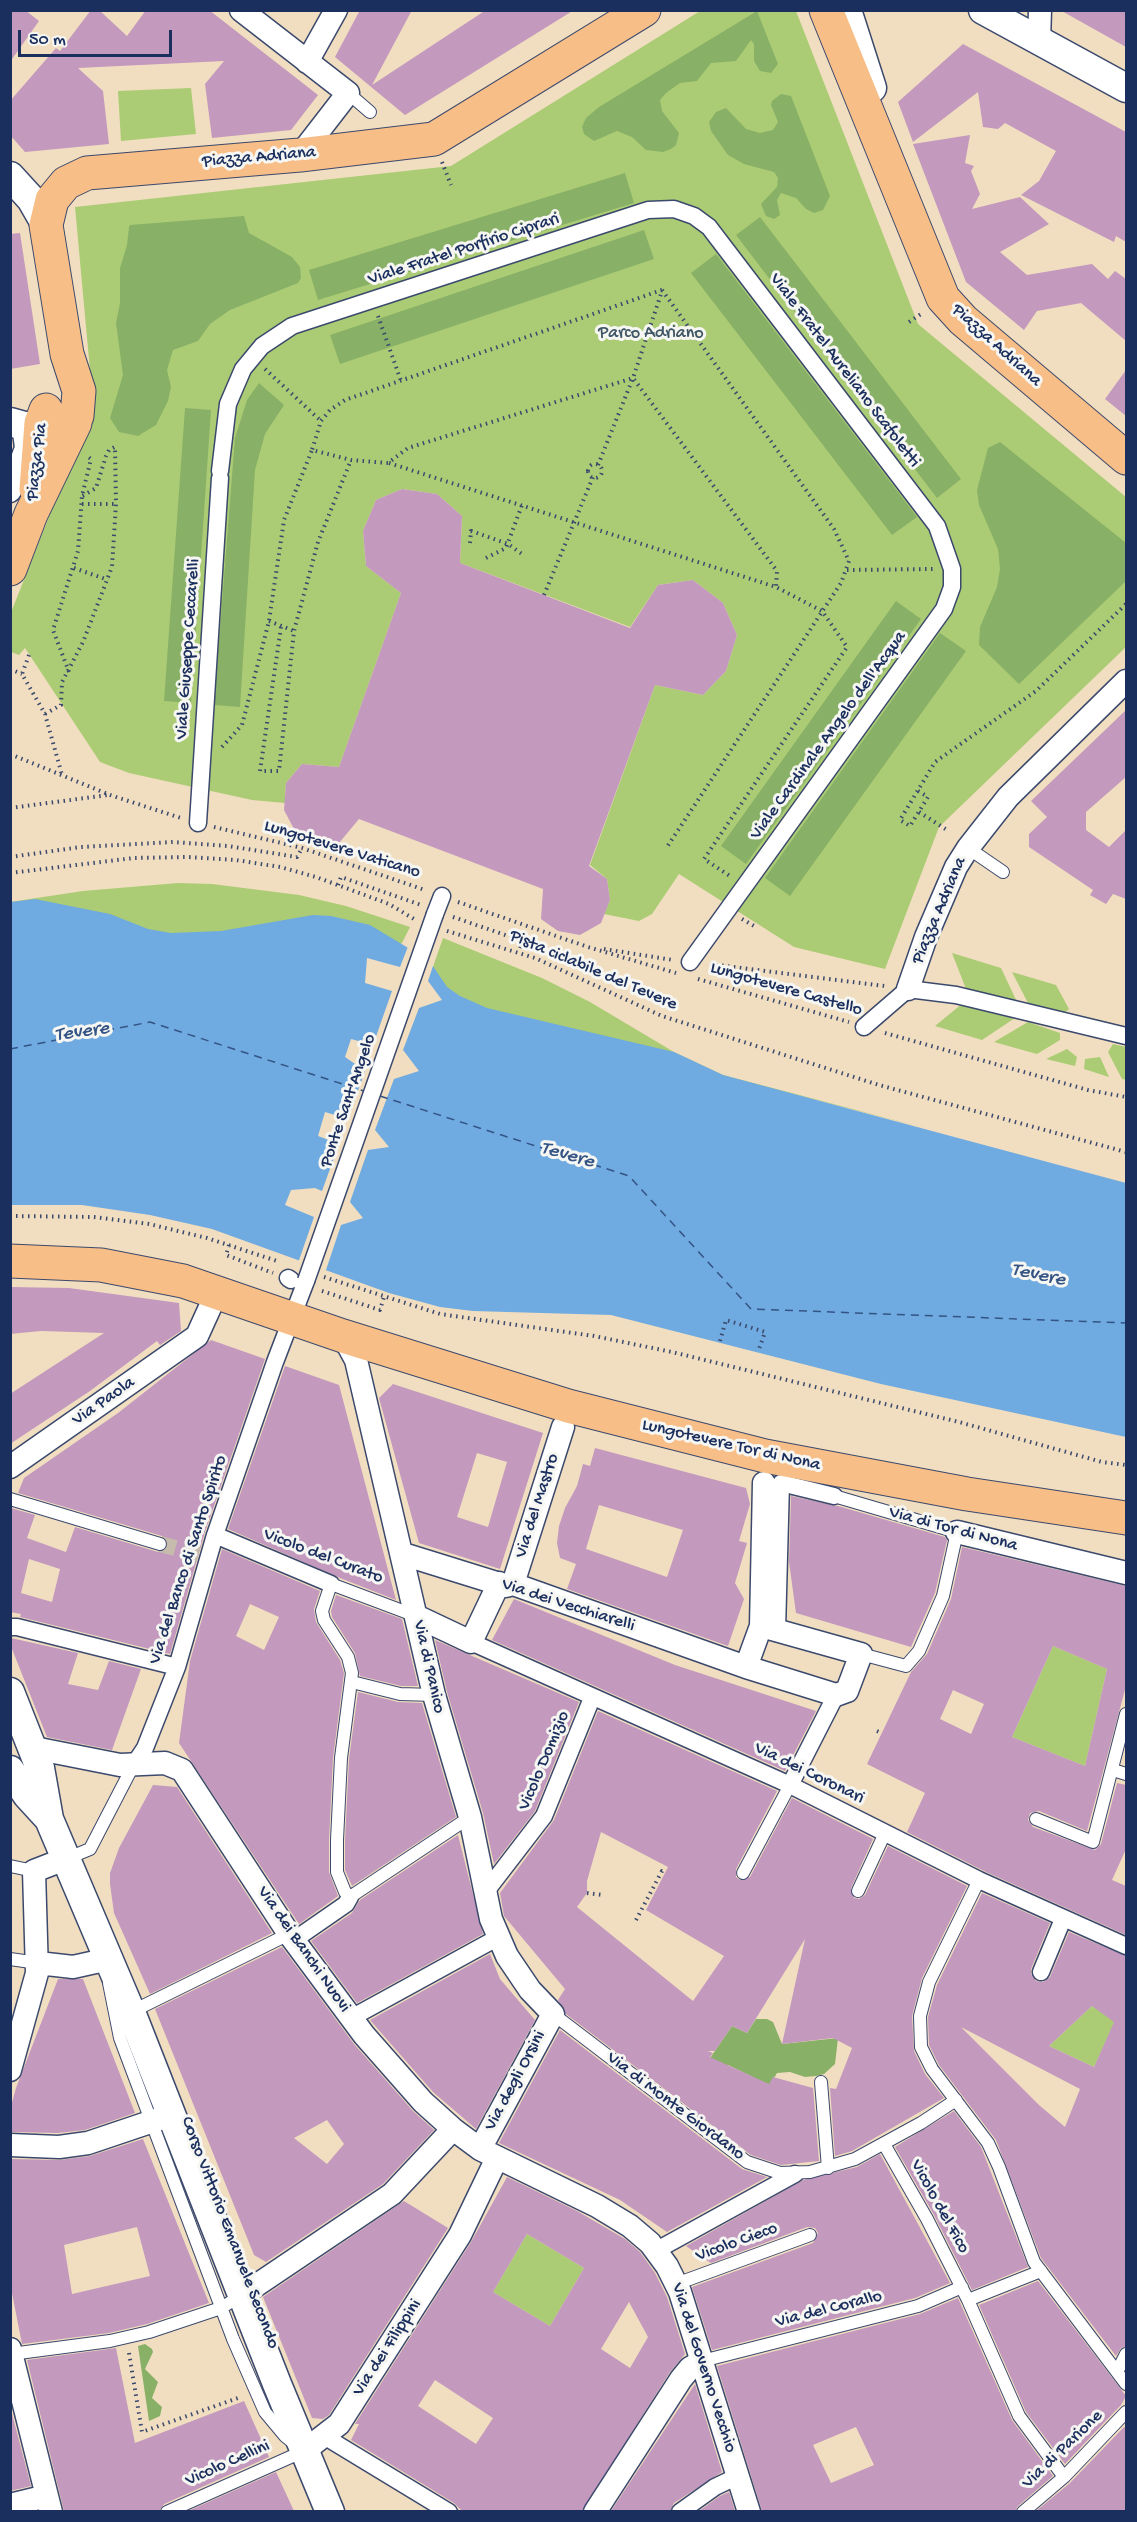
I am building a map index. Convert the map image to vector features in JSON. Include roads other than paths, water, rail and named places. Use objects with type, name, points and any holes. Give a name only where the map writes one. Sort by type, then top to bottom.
[{"type":"main road","name":"Piazza Adriana","points":[[50,422],[67,354],[46,225],[52,200],[59,189],[72,178],[87,173],[406,144],[442,134],[644,10]]},
{"type":"main road","name":"Piazza Adriana","points":[[845,13],[878,138],[925,260],[943,298],[963,320],[1126,458]]},
{"type":"main road","name":"Piazza Pia","points":[[10,569],[21,503],[50,422]]},
{"type":"main road","name":"Lungotevere Tor di Nona","points":[[10,1261],[101,1265],[163,1275],[343,1336],[568,1406],[746,1452],[968,1494],[1126,1518]]},
{"type":"street","points":[[241,10],[348,93],[300,155]]},
{"type":"street","points":[[307,62],[336,10]]},
{"type":"street","name":"Piazza Adriana","points":[[602,35],[627,10]]},
{"type":"street","points":[[983,10],[1126,88]]},
{"type":"street","points":[[1039,41],[1040,10]]},
{"type":"street","points":[[10,176],[31,199],[46,225]]},
{"type":"street","name":"Viale Fratel Porfirio Ciprari","points":[[228,404],[251,357],[273,337],[292,326],[648,210],[674,209],[694,216],[709,226],[720,239]]},
{"type":"street","name":"Viale Fratel Aureliano Scafoletti","points":[[720,239],[937,526],[952,569],[952,587],[944,609]]},
{"type":"street","name":"Viale Giuseppe Ceccarelli","points":[[198,823],[220,475],[228,404]]},
{"type":"street","name":"Piazza Pia","points":[[21,503],[26,448],[50,422]]},
{"type":"street","name":"Viale Cardinale Angelo dell'Acqua","points":[[687,971],[745,886],[944,609]]},
{"type":"street","name":"Piazza Adriana","points":[[908,989],[926,937],[956,867],[968,848],[1008,797],[1126,681]]},
{"type":"street","name":"Ponte Sant'Angelo","points":[[293,1318],[301,1278],[428,918],[442,896]]},
{"type":"street","points":[[864,1026],[908,989],[956,995],[1126,1036]]},
{"type":"street","name":"Via Paola","points":[[10,1467],[197,1336],[217,1292]]},
{"type":"street","name":"Via del Banco di Santo Spirito","points":[[133,1766],[145,1748],[177,1667],[215,1535],[274,1362],[293,1318]]},
{"type":"street","name":"Via di Panico","points":[[343,1336],[355,1356],[403,1554],[434,1695],[470,1817],[484,1894],[497,1938]]},
{"type":"street","name":"Via del Mastro","points":[[471,1642],[506,1584],[563,1427]]},
{"type":"street","points":[[739,1664],[767,1620],[772,1483]]},
{"type":"street","name":"Via di Tor di Nona","points":[[772,1483],[834,1496]]},
{"type":"street","name":"Via di Tor di Nona","points":[[957,1533],[1126,1573]]},
{"type":"street","name":"Vicolo del Curato","points":[[215,1535],[331,1584]]},
{"type":"street","name":"Via dei Vecchiarelli","points":[[403,1554],[506,1584],[836,1695]]},
{"type":"street","points":[[416,1616],[471,1642]]},
{"type":"street","points":[[767,1620],[861,1654],[847,1691],[836,1695],[790,1785]]},
{"type":"street","points":[[10,1627],[177,1667]]},
{"type":"street","name":"Via dei Coronari","points":[[471,1642],[790,1785],[978,1880],[1126,1946]]},
{"type":"street","points":[[10,1692],[34,1748],[45,1788],[49,1819]]},
{"type":"street","name":"Vicolo Domizio","points":[[484,1894],[544,1816],[592,1698]]},
{"type":"street","name":"Via dei Banchi Nuovi","points":[[34,1748],[133,1766],[165,1763],[182,1770],[292,1937],[351,2018],[403,2081],[453,2129],[489,2154]]},
{"type":"street","name":"Corso Vittorio Emanuele Secondo","points":[[10,1770],[27,1795],[49,1819],[109,1959],[136,2009],[160,2119],[238,2298],[316,2446],[330,2511]]},
{"type":"street","points":[[10,2070],[36,1982],[38,1963],[34,1871],[65,1859]]},
{"type":"street","points":[[292,1937],[346,1904],[350,1897]]},
{"type":"street","points":[[1041,1972],[1064,1919]]},
{"type":"street","points":[[351,2018],[497,1938]]},
{"type":"street","name":"Via di Monte Giordano","points":[[497,1938],[521,1977],[553,2014]]},
{"type":"street","points":[[38,1963],[69,1967],[109,1959]]},
{"type":"street","name":"Via degli Orsini","points":[[460,2235],[489,2154],[553,2014]]},
{"type":"street","points":[[10,2145],[80,2145],[160,2119]]},
{"type":"street","points":[[238,2298],[392,2194],[453,2129]]},
{"type":"street","name":"Via del Governo Vecchio","points":[[489,2154],[605,2211],[630,2226],[657,2250],[676,2284],[748,2511]]},
{"type":"street","points":[[657,2250],[795,2174]]},
{"type":"street","name":"Via dei Filippini","points":[[316,2446],[339,2424],[460,2235]]},
{"type":"street","points":[[10,2505],[49,2504],[11,2352]]},
{"type":"street","points":[[595,2511],[681,2379],[690,2368],[702,2361]]},
{"type":"street","points":[[316,2446],[449,2511]]},
{"type":"street","points":[[680,2511],[715,2487],[738,2476]]},
{"type":"lane","points":[[348,93],[370,112]]},
{"type":"lane","points":[[968,848],[1004,872]]},
{"type":"lane","name":"Via di Tor di Nona","points":[[834,1496],[957,1533]]},
{"type":"lane","points":[[10,1499],[160,1544]]},
{"type":"lane","points":[[861,1654],[906,1666],[919,1652],[944,1596],[957,1533]]},
{"type":"lane","points":[[331,1584],[322,1611],[324,1620],[348,1657],[352,1682],[341,1758],[337,1872],[350,1897],[470,1817]]},
{"type":"lane","name":"Vicolo del Curato","points":[[331,1584],[416,1616]]},
{"type":"lane","points":[[352,1682],[400,1694],[434,1695]]},
{"type":"lane","points":[[1036,1819],[1093,1842],[1124,1731],[1126,1714]]},
{"type":"lane","points":[[65,1859],[90,1849],[133,1766]]},
{"type":"lane","points":[[1112,1775],[1126,1774]]},
{"type":"lane","points":[[743,1872],[790,1785]]},
{"type":"lane","points":[[858,1891],[885,1833]]},
{"type":"lane","points":[[10,1866],[34,1871]]},
{"type":"lane","points":[[978,1880],[929,1982],[919,2026],[924,2055],[988,2143],[1041,2272],[1118,2370],[1126,2384]]},
{"type":"lane","points":[[136,2009],[292,1937]]},
{"type":"lane","points":[[10,1959],[38,1963]]},
{"type":"lane","name":"Corso Vittorio Emanuele Secondo","points":[[109,1959],[109,1994],[114,2017],[160,2119]]},
{"type":"lane","name":"Corso Vittorio Emanuele Secondo","points":[[136,2009],[238,2298],[256,2392],[265,2412],[285,2436],[316,2446],[342,2511]]},
{"type":"lane","name":"Via di Monte Giordano","points":[[553,2014],[747,2162],[763,2169],[795,2174],[828,2168],[884,2144],[956,2100]]},
{"type":"lane","points":[[820,2082],[828,2168]]},
{"type":"lane","name":"Vicolo del Fico","points":[[884,2144],[962,2287],[1019,2416],[1064,2477]]},
{"type":"lane","name":"Vicolo Cieco","points":[[676,2284],[810,2235]]},
{"type":"lane","points":[[968,2300],[1041,2272]]},
{"type":"lane","name":"Via del Corallo","points":[[702,2361],[918,2306],[962,2287]]},
{"type":"lane","points":[[11,2352],[121,2339],[238,2298]]},
{"type":"lane","points":[[1118,2370],[1126,2354]]},
{"type":"lane","name":"Via di Parione","points":[[1023,2511],[1064,2477],[1126,2412]]},
{"type":"lane","name":"Vicolo Cellini","points":[[167,2511],[316,2446]]},
{"type":"water","name":"Tevere","points":[[35,899],[110,914],[148,929],[171,933],[221,931],[313,915],[331,916],[370,925],[415,952],[433,966],[447,987],[460,996],[487,1008],[674,1052],[723,1075],[1126,1183],[1126,1437],[881,1384],[611,1315],[473,1311],[440,1307],[389,1293],[212,1229],[150,1215],[82,1205],[11,1205],[11,902]]},
{"type":"tunnel","points":[[160,1544],[209,1557]]},
{"type":"park label","name":"Parco Adriano","points":[[651,334]]}]
